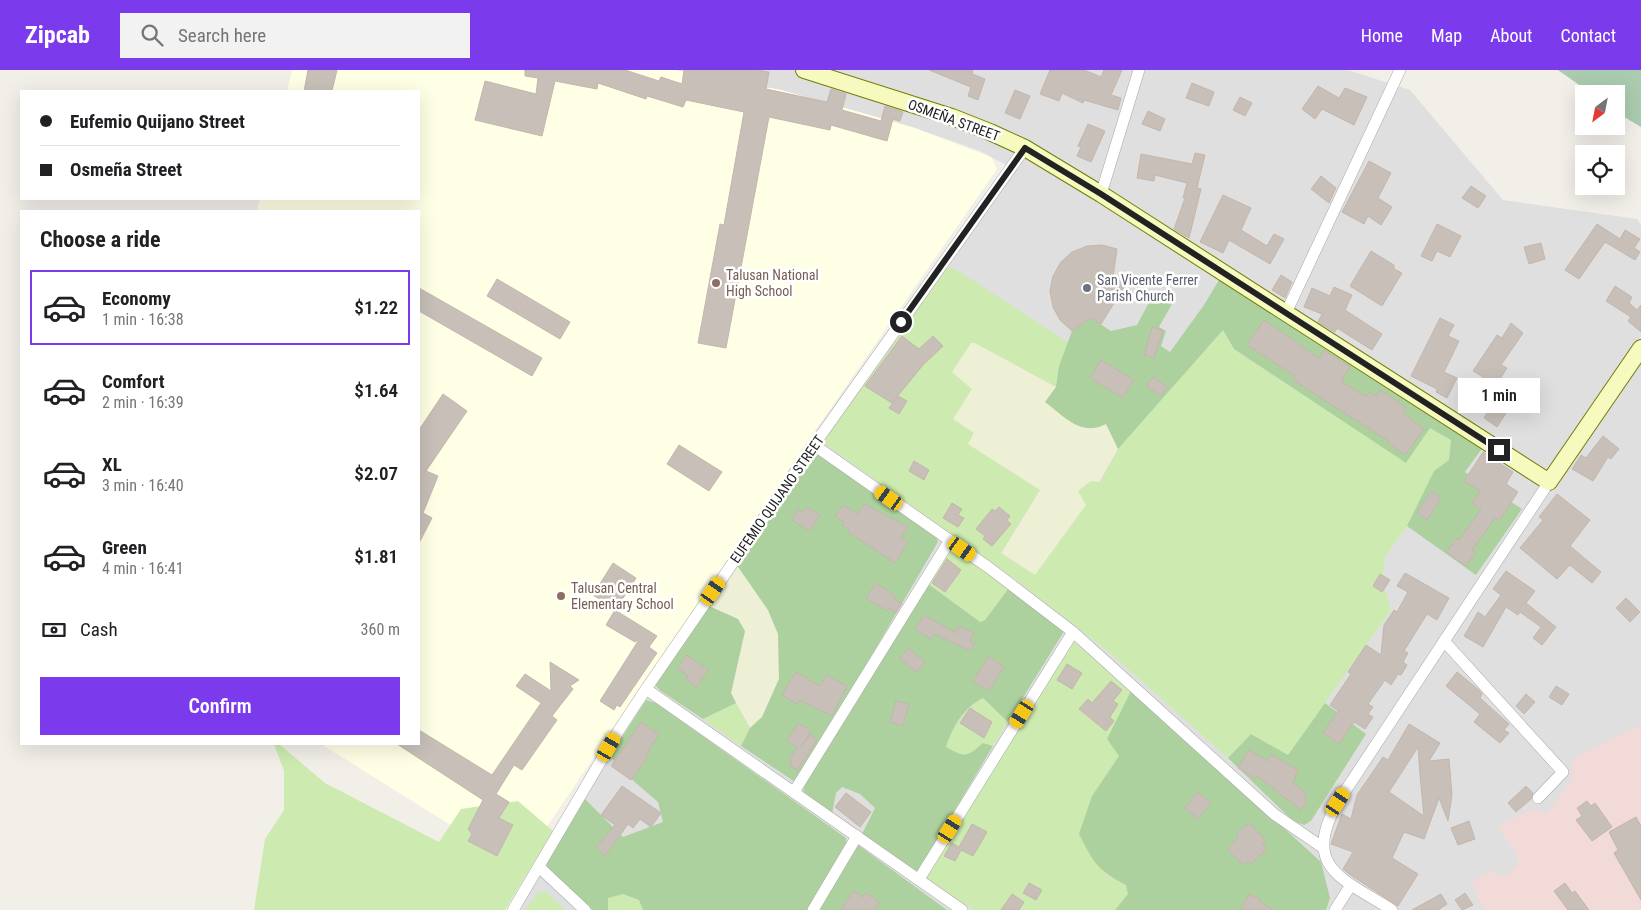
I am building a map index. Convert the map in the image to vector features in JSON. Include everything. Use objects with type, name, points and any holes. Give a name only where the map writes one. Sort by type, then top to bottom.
[{"type":"main road","name":"OSMEÑA STREET","points":[[804,70],[952,117],[1025,148],[1101,194],[1548,482]]},
{"type":"main road","points":[[1548,482],[1641,348]]},
{"type":"street","points":[[1101,194],[1139,70]]},
{"type":"street","points":[[1286,314],[1400,70]]},
{"type":"street","name":"EUFEMIO QUIJANO STREET","points":[[513,910],[619,730],[646,689],[814,445],[1025,148]]},
{"type":"street","points":[[814,445],[950,540],[1073,632],[1274,814],[1322,847]]},
{"type":"street","points":[[1390,910],[1351,885],[1334,871],[1322,847],[1326,824],[1338,802],[1548,482]]},
{"type":"street","points":[[794,792],[950,540]]},
{"type":"street","points":[[919,879],[1073,632]]},
{"type":"street","points":[[1444,641],[1563,772],[1538,798]]},
{"type":"street","points":[[646,689],[962,910]]},
{"type":"street","points":[[813,910],[857,836]]},
{"type":"street","points":[[539,867],[585,910]]},
{"type":"street","points":[[1336,910],[1351,885]]},
{"type":"shaded area","points":[[292,70],[675,70],[781,90],[912,127],[991,157],[997,169],[803,448],[519,868],[323,745],[420,745],[420,210],[257,210],[260,200],[420,200],[420,90],[287,90]]},
{"type":"shaded area","points":[[675,70],[1348,70],[1410,90],[1503,200],[1637,219],[1641,225],[1641,910],[520,910],[621,733],[1012,168],[980,151],[912,127],[781,90]]},
{"type":"shaded area","points":[[1558,70],[1641,70],[1641,127],[1625,117],[1625,85],[1579,85]]},
{"type":"shaded area","points":[[971,343],[975,343],[1056,387],[1045,402],[1106,424],[1118,449],[1086,505],[1035,575],[1001,554],[1040,490],[967,444],[953,419],[951,373]]},
{"type":"shaded area","points":[[736,564],[768,610],[778,634],[779,679],[762,717],[750,728],[731,694],[745,631],[709,606]]},
{"type":"shaded area","points":[[1641,724],[1641,910],[1485,910],[1471,884],[1490,871],[1504,877],[1518,864],[1517,853],[1497,828],[1530,809],[1547,813],[1572,779],[1572,760]]},
{"type":"green space","points":[[948,267],[957,270],[1069,343],[1059,366],[1056,387],[975,343],[971,343],[952,372],[972,389],[953,419],[974,433],[968,444],[1040,490],[1001,553],[1035,575],[1086,505],[1078,491],[1091,481],[1100,482],[1118,449],[1223,330],[1234,349],[1406,463],[1430,428],[1451,440],[1449,460],[1434,471],[1407,526],[1385,557],[1383,583],[1391,610],[1288,755],[1251,734],[1228,758],[1111,654],[1016,580],[825,444],[828,433],[941,273]]},
{"type":"green space","points":[[1222,275],[1483,447],[1465,472],[1522,509],[1476,575],[1407,526],[1434,471],[1449,460],[1451,440],[1430,428],[1406,463],[1234,349],[1223,330],[1118,449],[1106,424],[1089,428],[1081,427],[1066,419],[1045,402],[1056,387],[1059,366],[1072,331],[1091,318],[1111,331],[1137,325],[1153,295],[1172,304],[1159,327],[1166,331],[1161,346],[1170,352],[1204,305]]},
{"type":"green space","points":[[812,452],[818,453],[937,538],[938,542],[798,781],[795,782],[741,746],[750,728],[762,717],[779,679],[778,634],[768,610],[736,564]]},
{"type":"green space","points":[[953,548],[1009,588],[985,620],[980,622],[927,583]]},
{"type":"green space","points":[[927,583],[980,622],[985,620],[1009,588],[1063,628],[1063,633],[1008,722],[983,698],[964,713],[956,725],[946,747],[952,751],[966,754],[983,743],[993,746],[918,872],[862,834],[875,808],[860,794],[842,787],[836,793],[832,814],[804,792],[803,786]]},
{"type":"green space","points":[[709,606],[738,619],[745,631],[731,693],[736,703],[703,719],[655,685]]},
{"type":"green space","points":[[1073,641],[1132,689],[1119,756],[1092,796],[1105,874],[1126,885],[1128,894],[1115,910],[973,910],[925,877]]},
{"type":"green space","points":[[1132,689],[1321,862],[1330,898],[1326,910],[1115,910],[1128,894],[1126,885],[1097,865],[1079,834],[1092,796],[1119,756],[1107,739]]},
{"type":"green space","points":[[984,698],[1008,722],[993,746],[983,743],[973,751],[965,754],[957,753],[945,747],[956,725],[965,713],[970,707]]},
{"type":"green space","points":[[646,700],[656,703],[846,838],[846,848],[810,910],[643,910],[639,900],[623,894],[608,898],[608,910],[593,910],[548,871],[546,861],[585,799],[623,837],[663,822],[658,802],[630,778],[610,756]]},
{"type":"green space","points":[[736,703],[750,728],[741,746],[703,719]]},
{"type":"green space","points":[[1325,703],[1366,734],[1311,821],[1304,825],[1293,821],[1228,758],[1251,734],[1288,755]]},
{"type":"green space","points":[[274,745],[280,745],[325,783],[439,842],[461,809],[518,801],[553,831],[505,910],[254,910],[265,839],[284,810],[284,771]]},
{"type":"green space","points":[[858,845],[947,910],[817,910]]},
{"type":"green space","points":[[539,892],[546,892],[566,910],[525,910]]},
{"type":"green space","points":[[623,894],[639,900],[643,910],[608,910],[608,898]]},
{"type":"building","points":[[308,70],[337,70],[332,90],[304,90]]},
{"type":"building","points":[[525,70],[625,70],[659,81],[661,77],[682,84],[684,70],[757,70],[769,72],[766,89],[827,102],[831,89],[846,94],[842,110],[881,121],[885,106],[903,112],[900,121],[893,119],[887,141],[831,125],[830,130],[769,117],[726,348],[698,343],[720,224],[724,225],[744,112],[686,100],[683,107],[647,96],[646,99],[598,83],[597,89],[555,81],[542,136],[475,120],[485,81],[536,94],[538,78],[525,76]]},
{"type":"building","points":[[929,70],[973,70],[972,74],[985,79],[978,100],[968,96],[971,87]]},
{"type":"building","points":[[1050,70],[1084,70],[1101,77],[1104,70],[1122,70],[1111,95],[1121,98],[1118,110],[1084,100],[1083,103],[1062,93],[1059,101],[1040,94]]},
{"type":"building","points":[[1192,83],[1214,92],[1209,106],[1186,98]]},
{"type":"building","points":[[1318,86],[1339,98],[1345,88],[1367,97],[1354,125],[1322,109],[1315,119],[1302,109]]},
{"type":"building","points":[[1015,90],[1030,96],[1020,119],[1005,113]]},
{"type":"building","points":[[1240,97],[1252,103],[1245,116],[1233,110]]},
{"type":"building","points":[[1148,111],[1165,119],[1160,131],[1142,124]]},
{"type":"building","points":[[1088,124],[1105,131],[1091,162],[1077,156],[1081,147],[1078,146]]},
{"type":"building","points":[[1195,153],[1205,155],[1197,188],[1201,189],[1189,238],[1174,229],[1185,198],[1183,198],[1187,183],[1155,175],[1154,181],[1137,178],[1141,154],[1192,164]]},
{"type":"building","points":[[1369,161],[1391,173],[1378,198],[1392,207],[1381,225],[1368,216],[1364,224],[1342,212]]},
{"type":"building","points":[[1321,176],[1336,188],[1329,203],[1311,189]]},
{"type":"building","points":[[1471,186],[1486,196],[1478,208],[1462,198]]},
{"type":"building","points":[[1223,195],[1251,208],[1241,230],[1267,246],[1274,234],[1284,239],[1270,264],[1229,240],[1223,253],[1200,242]]},
{"type":"building","points":[[1437,224],[1461,236],[1450,257],[1437,251],[1432,261],[1421,256]]},
{"type":"building","points":[[1597,224],[1620,239],[1625,230],[1640,239],[1634,248],[1640,252],[1635,260],[1605,242],[1579,279],[1565,270]]},
{"type":"building","points":[[1541,243],[1545,259],[1529,264],[1524,247]]},
{"type":"building","name":"San Vicente Ferrer Parish Church","points":[[1102,245],[1117,249],[1113,277],[1126,284],[1101,324],[1091,318],[1072,331],[1060,320],[1053,307],[1050,291],[1053,276],[1061,262],[1072,252],[1087,246]]},
{"type":"building","points":[[1371,251],[1394,265],[1394,269],[1402,273],[1382,306],[1350,286]]},
{"type":"building","points":[[1281,275],[1292,282],[1285,298],[1272,290]]},
{"type":"building","points":[[497,279],[570,322],[560,339],[487,296]]},
{"type":"building","points":[[1615,286],[1632,297],[1629,303],[1637,310],[1641,305],[1641,332],[1628,321],[1631,317],[1606,301]]},
{"type":"building","points":[[1334,287],[1352,295],[1345,310],[1382,334],[1372,350],[1337,328],[1335,332],[1318,322],[1322,314],[1304,307],[1312,288],[1330,296]]},
{"type":"building","points":[[420,289],[542,358],[532,376],[420,312]]},
{"type":"building","points":[[1440,318],[1454,325],[1448,336],[1459,341],[1444,372],[1457,378],[1447,398],[1436,392],[1437,389],[1411,376]]},
{"type":"building","points":[[1264,320],[1319,358],[1324,350],[1350,367],[1341,381],[1366,397],[1369,392],[1376,396],[1380,390],[1406,407],[1403,413],[1424,429],[1405,455],[1389,444],[1390,442],[1293,380],[1295,376],[1247,345]]},
{"type":"building","points":[[1511,323],[1523,333],[1501,365],[1507,368],[1496,385],[1473,371],[1497,335],[1502,338]]},
{"type":"building","points":[[1152,327],[1163,330],[1154,358],[1144,355]]},
{"type":"building","points":[[902,336],[919,349],[933,336],[943,346],[923,365],[892,403],[865,386]]},
{"type":"building","points":[[1101,360],[1134,380],[1123,398],[1090,378]]},
{"type":"building","points":[[1153,377],[1167,387],[1161,396],[1146,386]]},
{"type":"building","points":[[443,394],[467,411],[426,471],[438,476],[423,513],[432,518],[420,541],[420,428]]},
{"type":"building","points":[[898,396],[907,401],[899,414],[889,408]]},
{"type":"building","points":[[1494,401],[1505,408],[1503,412],[1506,413],[1497,427],[1484,418]]},
{"type":"building","points":[[1603,436],[1619,449],[1611,459],[1608,457],[1593,481],[1572,469],[1581,455],[1586,458]]},
{"type":"building","points":[[679,445],[722,472],[709,491],[667,464]]},
{"type":"building","points":[[1483,452],[1513,472],[1506,484],[1518,492],[1499,521],[1495,518],[1472,550],[1476,552],[1466,566],[1446,552],[1457,538],[1459,540],[1481,509],[1472,503],[1480,491],[1464,481]]},
{"type":"building","points":[[914,461],[929,470],[924,480],[909,471]]},
{"type":"building","points":[[1431,491],[1441,498],[1427,520],[1417,513]]},
{"type":"building","points":[[1557,494],[1590,520],[1570,546],[1601,572],[1592,583],[1570,565],[1557,579],[1520,548],[1543,520],[1539,517]]},
{"type":"building","points":[[952,503],[962,509],[958,515],[964,518],[958,527],[943,518]]},
{"type":"building","points":[[864,504],[908,527],[901,538],[908,542],[895,563],[848,532],[849,529],[842,525],[844,522],[835,516],[843,505],[858,514]]},
{"type":"building","points":[[806,507],[820,515],[810,531],[792,520],[798,509],[803,512]]},
{"type":"building","points":[[999,507],[1010,516],[1007,520],[1011,524],[992,546],[983,539],[985,536],[976,529],[992,509],[995,511]]},
{"type":"building","points":[[947,559],[961,570],[945,592],[932,583]]},
{"type":"building","points":[[613,563],[636,578],[616,609],[593,595]]},
{"type":"building","points":[[1506,571],[1535,591],[1526,603],[1556,627],[1542,645],[1533,638],[1541,627],[1520,612],[1518,615],[1506,607],[1483,647],[1464,636],[1478,612],[1485,617],[1501,595],[1493,589]]},
{"type":"building","points":[[1405,573],[1449,598],[1437,620],[1427,614],[1404,651],[1408,653],[1403,662],[1407,665],[1401,675],[1398,674],[1391,685],[1385,680],[1368,704],[1373,707],[1368,714],[1373,717],[1365,729],[1354,722],[1339,744],[1323,733],[1338,711],[1330,705],[1351,674],[1348,672],[1366,645],[1381,655],[1384,625],[1394,610],[1397,612],[1408,592],[1397,586]]},
{"type":"building","points":[[1380,574],[1390,580],[1382,592],[1373,586]]},
{"type":"building","points":[[876,583],[896,596],[894,599],[902,603],[896,613],[889,608],[887,611],[866,598]]},
{"type":"building","points":[[1626,598],[1640,612],[1630,622],[1616,608]]},
{"type":"building","points":[[615,610],[657,636],[649,647],[657,653],[620,707],[617,705],[614,710],[600,701],[640,638],[635,642],[606,625]]},
{"type":"building","points":[[924,615],[956,633],[959,626],[974,633],[970,641],[975,643],[971,651],[934,634],[931,639],[915,630]]},
{"type":"building","points":[[908,648],[925,662],[917,672],[900,659]]},
{"type":"building","points":[[687,655],[708,670],[696,687],[686,679],[688,676],[677,668]]},
{"type":"building","points":[[988,657],[1004,666],[989,691],[973,682]]},
{"type":"building","points":[[550,662],[579,680],[570,686],[573,689],[552,716],[557,720],[522,770],[514,765],[496,794],[509,802],[499,818],[513,825],[497,856],[468,841],[472,834],[468,829],[483,800],[399,745],[420,745],[420,731],[492,775],[541,703],[516,686],[525,674],[551,691]]},
{"type":"building","points":[[1067,664],[1082,673],[1072,689],[1057,680]]},
{"type":"building","points":[[796,672],[820,686],[826,675],[847,686],[832,716],[799,700],[797,704],[782,695]]},
{"type":"building","points":[[1457,672],[1479,690],[1482,694],[1480,698],[1509,724],[1504,730],[1509,733],[1500,743],[1474,722],[1480,714],[1446,686]]},
{"type":"building","points":[[1111,681],[1122,690],[1113,701],[1118,704],[1110,717],[1114,721],[1106,731],[1079,709],[1088,699],[1092,703]]},
{"type":"building","points":[[1556,686],[1569,694],[1562,705],[1549,697]]},
{"type":"building","points":[[1526,694],[1535,702],[1524,714],[1516,706]]},
{"type":"building","points":[[896,701],[909,704],[903,726],[890,722]]},
{"type":"building","points":[[970,708],[992,722],[984,738],[960,723]]},
{"type":"building","points":[[641,722],[659,734],[647,753],[649,755],[631,780],[611,766]]},
{"type":"building","points":[[798,723],[811,731],[801,747],[810,735],[817,740],[798,770],[789,765],[792,761],[789,760],[797,747],[787,741]]},
{"type":"building","points":[[1409,724],[1440,743],[1429,761],[1449,759],[1452,795],[1448,821],[1439,798],[1424,839],[1404,832],[1392,858],[1418,874],[1398,906],[1343,869],[1353,852],[1331,844],[1342,814],[1351,819],[1357,795],[1383,757],[1388,760]],"holes":[[[1418,747],[1424,816],[1389,792]]]},
{"type":"building","points":[[1249,750],[1267,761],[1271,754],[1298,770],[1293,783],[1307,794],[1304,798],[1307,801],[1301,810],[1257,776],[1255,779],[1238,768]]},
{"type":"building","points":[[622,786],[661,813],[651,827],[640,819],[633,828],[628,824],[605,856],[596,847],[615,825],[601,815]]},
{"type":"building","points":[[1526,786],[1533,793],[1531,799],[1516,812],[1508,803]]},
{"type":"building","points":[[1198,792],[1211,803],[1198,819],[1185,808]]},
{"type":"building","points":[[846,793],[871,812],[860,827],[835,807]]},
{"type":"building","points":[[1587,801],[1591,806],[1595,803],[1612,827],[1592,841],[1576,820],[1582,816],[1577,808]]},
{"type":"building","points":[[1636,817],[1641,826],[1641,900],[1614,853],[1618,850],[1609,832]]},
{"type":"building","points":[[1469,821],[1475,839],[1458,845],[1451,828]]},
{"type":"building","points":[[1249,823],[1266,841],[1263,844],[1267,849],[1251,864],[1248,861],[1243,865],[1227,849],[1239,837],[1236,834]]},
{"type":"building","points":[[972,824],[987,832],[973,856],[961,850],[955,861],[944,856],[952,843],[959,847]]},
{"type":"building","points":[[1029,883],[1042,890],[1036,900],[1023,893]]},
{"type":"building","points":[[1565,883],[1572,893],[1575,891],[1589,910],[1568,910],[1554,891]]},
{"type":"building","points":[[853,891],[863,897],[865,893],[880,902],[875,910],[841,910]]},
{"type":"building","points":[[1465,893],[1473,905],[1462,910],[1455,900]]},
{"type":"building","points":[[1012,894],[1024,902],[1019,910],[1001,910]]},
{"type":"building","points":[[1249,894],[1261,900],[1260,902],[1274,910],[1241,910]]},
{"type":"building","points":[[1441,894],[1447,904],[1438,910],[1412,910]]},
{"type":"place","name":"Talusan National High School","points":[[716,283]]},
{"type":"place","name":"San Vicente Ferrer Parish Church","points":[[1087,288]]},
{"type":"place","name":"Talusan Central Elementary School","points":[[561,596]]},
{"type":"route","points":[[901,322],[1025,148],[1101,194],[1499,450]]}]
